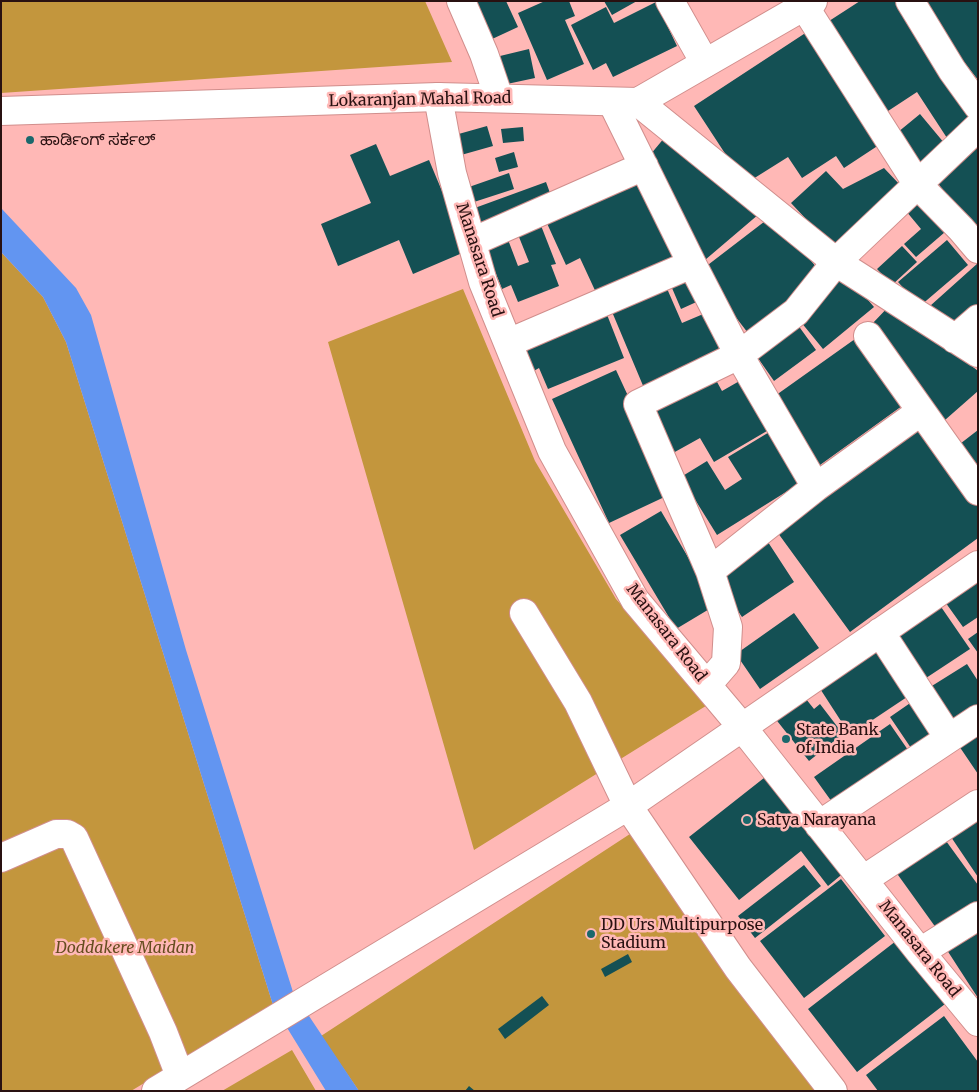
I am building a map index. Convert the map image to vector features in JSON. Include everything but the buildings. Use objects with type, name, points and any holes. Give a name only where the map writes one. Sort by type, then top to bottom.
[{"type":"street","points":[[670,1],[705,63]]},
{"type":"street","points":[[910,1],[952,70],[978,106]]},
{"type":"street","points":[[462,2],[484,54],[498,98]]},
{"type":"street","points":[[625,102],[705,63],[808,4],[918,184],[978,249]]},
{"type":"street","name":"Lokaranjan Mahal Road","points":[[1,111],[438,97],[625,102]]},
{"type":"street","name":"Manasara Road","points":[[438,97],[452,173],[483,282],[552,451],[635,600],[742,727],[920,952],[975,1013]]},
{"type":"street","points":[[625,102],[644,166],[692,264],[739,356],[816,487]]},
{"type":"street","points":[[625,102],[836,262],[978,353]]},
{"type":"street","points":[[707,685],[726,663],[728,627],[710,571],[638,404],[739,356],[796,312],[836,262],[978,127]]},
{"type":"street","points":[[472,242],[644,166]]},
{"type":"street","points":[[508,344],[692,264]]},
{"type":"street","points":[[955,338],[978,319]]},
{"type":"street","points":[[868,336],[920,412],[978,491]]},
{"type":"street","points":[[710,571],[816,487],[920,412]]},
{"type":"street","points":[[156,1091],[628,806],[978,565]]},
{"type":"street","points":[[524,613],[578,702],[628,806],[738,968],[833,1091]]},
{"type":"street","points":[[880,632],[949,738]]},
{"type":"street","points":[[819,825],[978,719]]},
{"type":"street","points":[[863,880],[978,804]]},
{"type":"street","points":[[1,858],[56,834],[67,834],[74,838],[163,1032],[180,1076]]},
{"type":"street","points":[[920,952],[978,916]]},
{"type":"green space","points":[[1,1],[425,1],[452,62],[1,93]]},
{"type":"green space","name":"Doddakere Maidan","points":[[1,252],[43,297],[66,342],[273,1005],[131,1091],[1,1091]]},
{"type":"green space","points":[[463,289],[535,461],[616,599],[709,704],[474,850],[328,342]]},
{"type":"green space","name":"DD Urs Multipurpose Stadium","points":[[633,832],[817,1091],[359,1091],[321,1036]]},
{"type":"green space","points":[[292,1050],[316,1091],[222,1091]]},
{"type":"water","points":[[1,208],[76,288],[91,315],[186,650],[293,992],[359,1091],[326,1091],[273,1005],[66,342],[43,297],[1,252]]},
{"type":"place","name":"ಹಾರ್ಡಿಂಗ್ ಸರ್ಕಲ್","points":[[30,140]]},
{"type":"place","name":"State Bank of India","points":[[786,739]]},
{"type":"place","name":"Satya Narayana","points":[[747,820]]},
{"type":"place","name":"DD Urs Multipurpose Stadium","points":[[591,934]]}]
